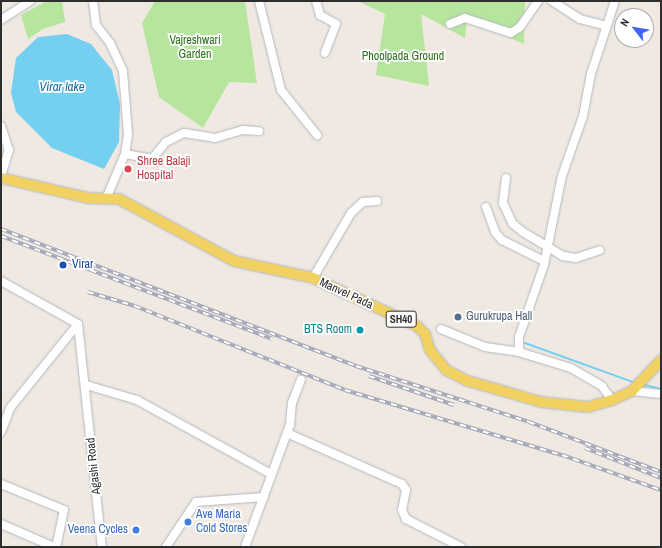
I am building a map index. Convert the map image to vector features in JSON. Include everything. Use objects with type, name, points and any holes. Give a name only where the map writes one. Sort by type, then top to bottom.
[{"type":"main road","points":[[1,178],[39,188],[106,199]]},
{"type":"main road","name":"Manvel Pada","points":[[106,199],[119,199],[234,261],[314,278],[416,326],[425,334],[437,360],[468,381],[541,402],[588,407],[612,400],[632,391],[661,360]]},
{"type":"street","points":[[1,20],[30,1]]},
{"type":"street","points":[[93,1],[96,25],[110,43],[123,71],[128,135],[125,154],[106,199]]},
{"type":"street","points":[[259,1],[281,90],[317,135]]},
{"type":"street","points":[[316,1],[320,15],[336,24],[325,53]]},
{"type":"street","points":[[450,24],[465,18],[511,33],[520,27],[538,1]]},
{"type":"street","points":[[552,1],[580,19],[606,26]]},
{"type":"street","points":[[519,352],[519,337],[544,261],[560,182],[572,153],[606,26],[615,1]]},
{"type":"street","points":[[1,126],[9,150],[1,178]]},
{"type":"street","points":[[125,154],[152,159],[166,142],[184,133],[215,138],[243,130],[259,131]]},
{"type":"street","points":[[506,178],[503,203],[513,224],[547,246],[576,258],[600,250]]},
{"type":"street","points":[[314,278],[351,214],[363,202],[377,201]]},
{"type":"street","points":[[486,207],[495,232],[502,240],[544,261]]},
{"type":"street","points":[[1,282],[78,324],[10,408],[1,432]]},
{"type":"street","name":"Agashi Road","points":[[78,324],[86,385],[102,547]]},
{"type":"street","points":[[441,329],[485,347],[519,352],[571,368],[602,386],[612,400]]},
{"type":"street","points":[[245,547],[286,433],[301,380]]},
{"type":"street","points":[[86,385],[137,400],[271,474]]},
{"type":"street","points":[[632,391],[661,394]]},
{"type":"street","points":[[286,433],[402,484],[406,490],[402,510],[406,519],[461,547]]},
{"type":"street","points":[[1,484],[64,510],[55,547],[1,524]]},
{"type":"street","points":[[166,547],[196,502],[264,497]]},
{"type":"green space","points":[[47,1],[62,1],[65,22],[43,29],[28,39],[21,15]]},
{"type":"green space","name":"Vajreshwari Garden","points":[[155,1],[245,1],[257,83],[229,82],[203,128],[159,97],[142,23]]},
{"type":"green space","name":"Phoolpada Ground","points":[[358,1],[525,1],[524,44],[467,20],[465,38],[421,14],[429,86],[376,75],[385,14]]},
{"type":"water","name":"Virar lake","points":[[67,34],[91,44],[112,70],[120,104],[119,142],[104,169],[52,148],[16,112],[11,93],[16,58],[38,37]]},
{"type":"waterway","points":[[525,343],[633,382]]},
{"type":"waterway","points":[[644,385],[661,389]]},
{"type":"railway","points":[[1,229],[356,366],[529,422],[661,472]]},
{"type":"railway","points":[[1,236],[272,339]]},
{"type":"railway","points":[[88,292],[135,306],[345,390],[562,455],[661,490]]},
{"type":"railway","points":[[369,376],[454,405]]},
{"type":"railway","points":[[585,448],[661,478]]},
{"type":"place","name":"Shree Balaji Hospital","points":[[128,169]]},
{"type":"place","name":"Virar","points":[[63,265]]},
{"type":"place","name":"Gurukrupa Hall","points":[[458,317]]},
{"type":"place","name":"BTS Room","points":[[360,330]]},
{"type":"place","name":"Ave Maria Cold Stores","points":[[188,522]]},
{"type":"place","name":"Veena Cycles","points":[[136,530]]}]
